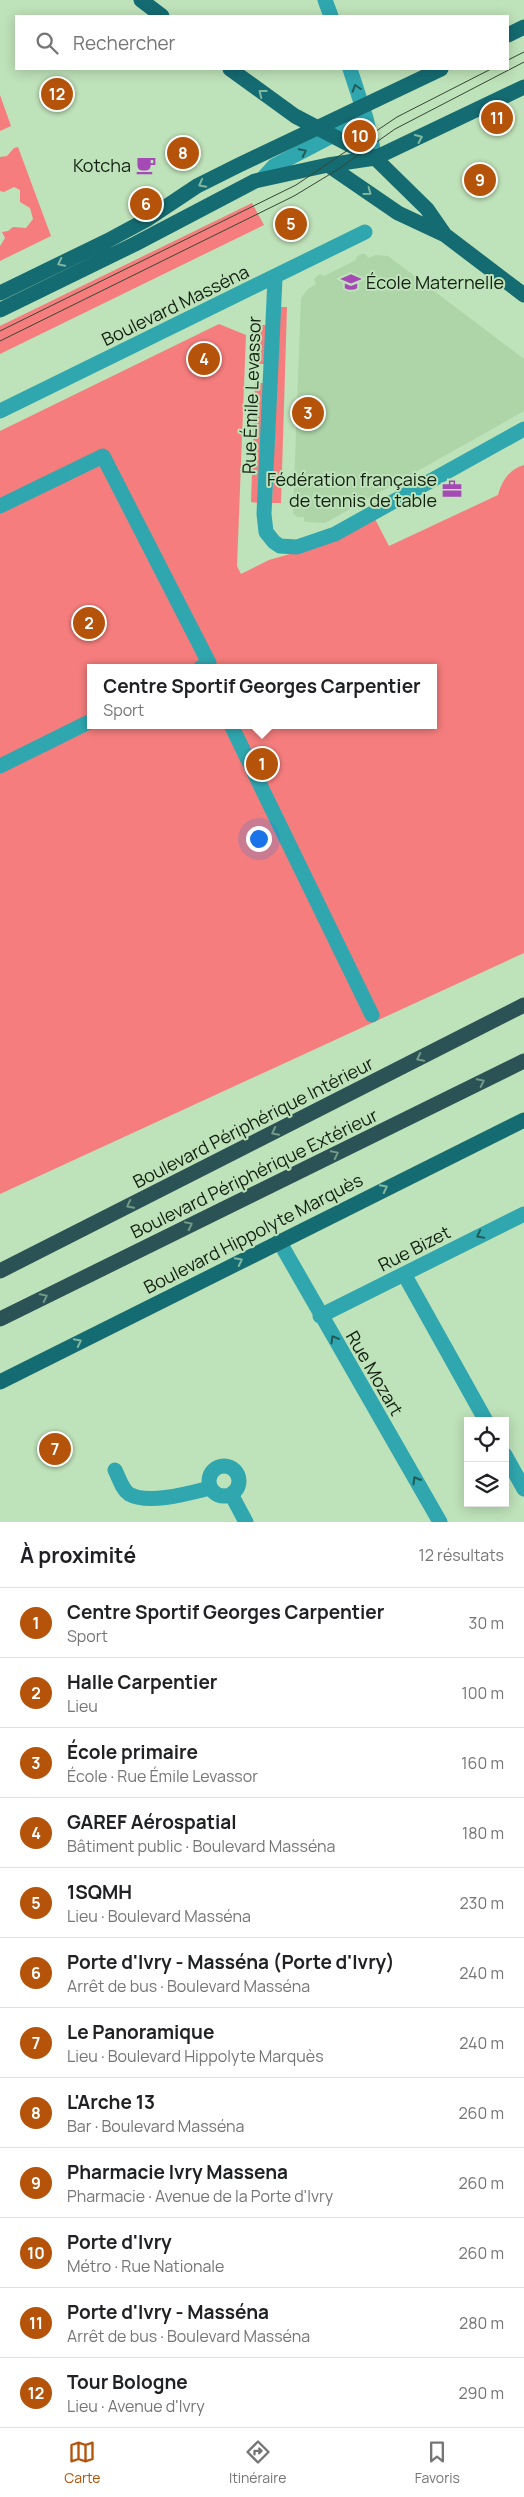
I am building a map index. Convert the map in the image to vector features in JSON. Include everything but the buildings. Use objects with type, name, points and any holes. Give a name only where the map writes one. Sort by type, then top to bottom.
[{"type":"highway","points":[[479,1028],[524,996]]},
{"type":"highway","name":"Boulevard Périphérique Intérieur","points":[[0,1272],[524,1005]]},
{"type":"highway","name":"Boulevard Périphérique Extérieur","points":[[0,1319],[521,1063]]},
{"type":"main road","points":[[141,0],[161,15]]},
{"type":"main road","points":[[509,34],[524,27]]},
{"type":"main road","points":[[231,70],[280,107],[317,129],[374,158],[427,209],[445,235]]},
{"type":"main road","points":[[0,293],[122,232],[197,186],[317,129],[364,113],[439,70]]},
{"type":"main road","points":[[0,310],[263,178],[374,158],[524,87]]},
{"type":"main road","points":[[328,165],[398,213],[445,235],[524,294]]},
{"type":"main road","name":"Boulevard Hippolyte Marquès","points":[[0,1382],[524,1120]]},
{"type":"street","points":[[325,0],[331,15]]},
{"type":"street","points":[[350,70],[364,113],[374,158]]},
{"type":"street","points":[[263,178],[274,166],[333,137],[364,113]]},
{"type":"street","name":"Boulevard Masséna","points":[[0,411],[365,232]]},
{"type":"street","name":"Rue Émile Levassor","points":[[274,278],[264,514],[266,532],[280,546],[296,546],[335,534],[524,429]]},
{"type":"street","points":[[0,506],[103,456],[208,664]]},
{"type":"street","points":[[0,766],[87,723]]},
{"type":"street","points":[[233,729],[372,1015]]},
{"type":"street","name":"Rue Bizet","points":[[320,1316],[524,1214]]},
{"type":"street","name":"Rue Mozart","points":[[279,1241],[320,1316],[440,1522]]},
{"type":"street","points":[[404,1274],[484,1417]]},
{"type":"street","points":[[509,1462],[524,1489]]},
{"type":"street","points":[[229,1466],[238,1474],[239,1480],[236,1491],[231,1494],[219,1495],[210,1488],[209,1482],[212,1471],[217,1467],[229,1466]]},
{"type":"street","points":[[115,1470],[124,1490],[140,1497],[179,1495],[210,1488]]},
{"type":"street","points":[[231,1494],[246,1522]]},
{"type":"shaded area","points":[[0,95],[11,126],[0,131]]},
{"type":"shaded area","points":[[18,147],[51,236],[0,261],[0,246],[5,238],[2,232],[8,231],[13,227],[26,228],[33,219],[30,208],[20,202],[20,190],[14,187],[4,192],[0,191],[0,157],[7,156],[14,148]]},
{"type":"shaded area","points":[[252,203],[264,225],[0,354],[0,326]]},
{"type":"shaded area","points":[[366,254],[368,258],[376,255],[388,256],[524,359],[524,411],[325,523],[307,522],[304,521],[304,517],[298,517],[293,514],[301,298],[308,289],[316,284],[314,279],[320,274],[324,276],[356,260],[357,256]]},
{"type":"shaded area","points":[[279,307],[287,307],[281,503],[272,503]]},
{"type":"shaded area","points":[[219,324],[246,335],[237,566],[241,574],[269,560],[335,541],[375,519],[389,546],[498,495],[507,476],[514,469],[524,465],[524,953],[0,1194],[0,431]]},
{"type":"shaded area","points":[[258,325],[266,325],[265,364],[256,364]]},
{"type":"shaded area","points":[[255,383],[264,383],[259,503],[251,502]]},
{"type":"tram line","points":[[509,60],[524,52]]},
{"type":"tram line","points":[[509,70],[524,62]]},
{"type":"tram line","points":[[0,331],[296,185],[397,117],[489,70]]},
{"type":"tram line","points":[[0,341],[294,196],[337,170],[395,129],[509,70]]},
{"type":"place","name":"Tour Bologne","points":[[57,94]]},
{"type":"place","name":"Porte d'Ivry - Masséna","points":[[497,118]]},
{"type":"place","name":"Porte d'Ivry","points":[[360,136]]},
{"type":"place","name":"L'Arche 13","points":[[183,153]]},
{"type":"place","name":"Kotcha","points":[[146,165]]},
{"type":"place","name":"Pharmacie Ivry Massena","points":[[480,180]]},
{"type":"place","name":"Porte d'Ivry - Masséna (Porte d'Ivry)","points":[[146,204]]},
{"type":"place","name":"1SQMH","points":[[291,224]]},
{"type":"place","name":"École Maternelle","points":[[351,282]]},
{"type":"place","name":"GAREF Aérospatial","points":[[204,359]]},
{"type":"place","name":"École primaire","points":[[308,413]]},
{"type":"place","name":"Fédération française de tennis de table","points":[[452,489]]},
{"type":"place","name":"Halle Carpentier","points":[[89,623]]},
{"type":"place","name":"Centre Sportif Georges Carpentier","points":[[262,764]]},
{"type":"place","name":"Le Panoramique","points":[[55,1449]]}]
